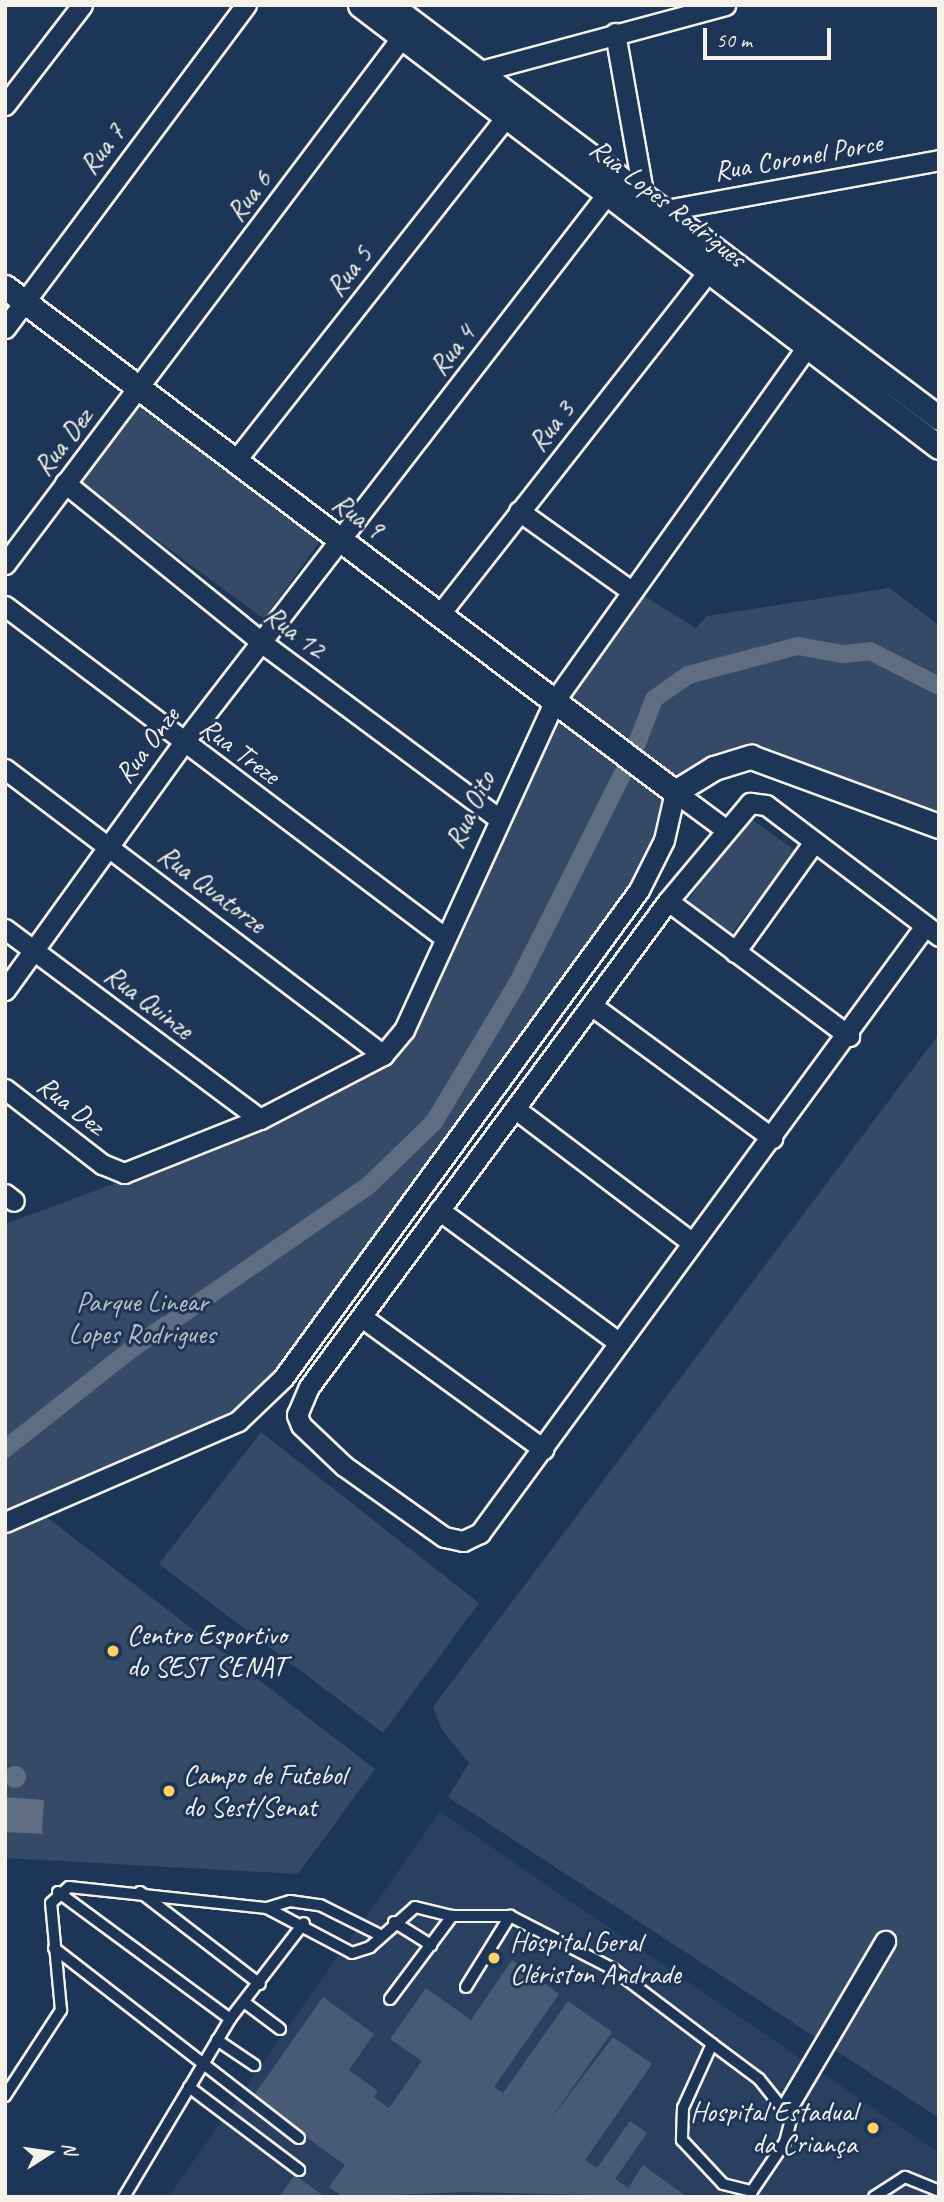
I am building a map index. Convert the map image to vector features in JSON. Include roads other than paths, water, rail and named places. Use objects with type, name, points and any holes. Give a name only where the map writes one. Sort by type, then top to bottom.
[{"type":"street","points":[[5,105],[82,5]]},
{"type":"street","name":"Rua 7","points":[[5,328],[14,293],[246,5]]},
{"type":"street","name":"Rua Lopes Rodrigues","points":[[360,5],[402,37],[476,80],[643,191],[939,418]]},
{"type":"street","name":"Rua Lopes Rodrigues","points":[[390,5],[476,80],[507,116],[735,293],[936,440]]},
{"type":"street","points":[[476,80],[615,33],[725,5]]},
{"type":"street","points":[[615,33],[643,191]]},
{"type":"street","name":"Rua 6","points":[[141,387],[402,37]]},
{"type":"street","name":"Rua 5","points":[[236,460],[507,116]]},
{"type":"street","name":"Rua Coronel Porce","points":[[667,210],[939,160]]},
{"type":"street","name":"Rua 4","points":[[340,540],[607,194]]},
{"type":"street","name":"Rua 3","points":[[439,615],[708,272]]},
{"type":"street","points":[[735,293],[749,272]]},
{"type":"street","name":"Rua 9","points":[[14,293],[675,792]]},
{"type":"street","name":"Rua Oito","points":[[102,1164],[115,1173],[133,1171],[260,1119],[383,1055],[404,1030],[497,817],[555,700],[807,347]]},
{"type":"street","name":"Rua Dez","points":[[5,564],[141,387]]},
{"type":"street","name":"Rua 12","points":[[65,484],[261,642],[497,817]]},
{"type":"street","points":[[519,511],[631,591]]},
{"type":"street","name":"Rua Onze","points":[[5,990],[183,743],[340,540]]},
{"type":"street","name":"Rua Treze","points":[[5,606],[183,743],[444,937]]},
{"type":"street","points":[[5,1522],[239,1421],[283,1378],[639,890],[664,841],[675,792],[714,768],[751,757],[939,826]]},
{"type":"street","name":"Rua Quatorze","points":[[5,769],[383,1055]]},
{"type":"street","points":[[675,792],[725,829]]},
{"type":"street","points":[[759,802],[932,931],[691,1242],[487,1525],[463,1541],[444,1537],[344,1466],[297,1415],[309,1387],[363,1318],[439,1210],[518,1111],[591,1005],[668,901],[725,829],[759,802]]},
{"type":"street","points":[[735,952],[814,842]]},
{"type":"street","points":[[668,901],[849,1036]]},
{"type":"street","name":"Rua Quinze","points":[[5,929],[260,1119]]},
{"type":"street","points":[[591,1005],[772,1138]]},
{"type":"street","name":"Rua Dez","points":[[5,1089],[102,1164]]},
{"type":"street","points":[[518,1111],[691,1242]]},
{"type":"street","points":[[439,1210],[618,1342]]},
{"type":"street","points":[[363,1318],[543,1448]]},
{"type":"street","points":[[786,2107],[885,1941]]},
{"type":"lane","points":[[58,1892],[140,1892],[267,1908],[304,1923],[352,1953],[380,1936],[394,1922],[428,1905],[452,1916],[510,1916],[613,1969],[712,2044],[786,2107],[791,2130],[753,2194],[723,2184],[682,2140],[683,2108],[712,2044]]},
{"type":"lane","points":[[5,2096],[61,2010],[51,1903],[58,1892]]},
{"type":"lane","points":[[58,1892],[229,2019]]},
{"type":"lane","points":[[140,1892],[260,1984]]},
{"type":"lane","points":[[267,1908],[290,1901],[320,1905],[380,1936]]},
{"type":"lane","points":[[390,1999],[452,1916]]},
{"type":"lane","points":[[466,1987],[510,1916]]},
{"type":"lane","points":[[394,1922],[431,1945]]},
{"type":"lane","points":[[124,2197],[229,2019],[260,1984],[304,1923]]},
{"type":"lane","points":[[54,1948],[205,2059],[299,2138]]},
{"type":"lane","points":[[244,2002],[280,2029]]},
{"type":"lane","points":[[217,2040],[254,2065]]},
{"type":"lane","points":[[189,2087],[299,2170]]},
{"type":"lane","points":[[874,2197],[905,2177],[939,2191]]},
{"type":"waterway","points":[[636,746],[654,699],[688,675],[798,646],[843,654],[870,651],[939,686]]},
{"type":"waterway","points":[[5,1449],[133,1348],[369,1185],[434,1122],[517,984],[625,769]]},
{"type":"place","name":"Centro Esportivo do SEST SENAT","points":[[113,1651]]},
{"type":"place","name":"Campo de Futebol do Sest/Senat","points":[[169,1791]]},
{"type":"place","name":"Hospital Geral Clériston Andrade","points":[[494,1958]]},
{"type":"place","name":"Hospital Estadual da Criança","points":[[873,2128]]},
{"type":"park label","name":"Parque Linear Lopes Rodrigues","points":[[142,1318]]}]
